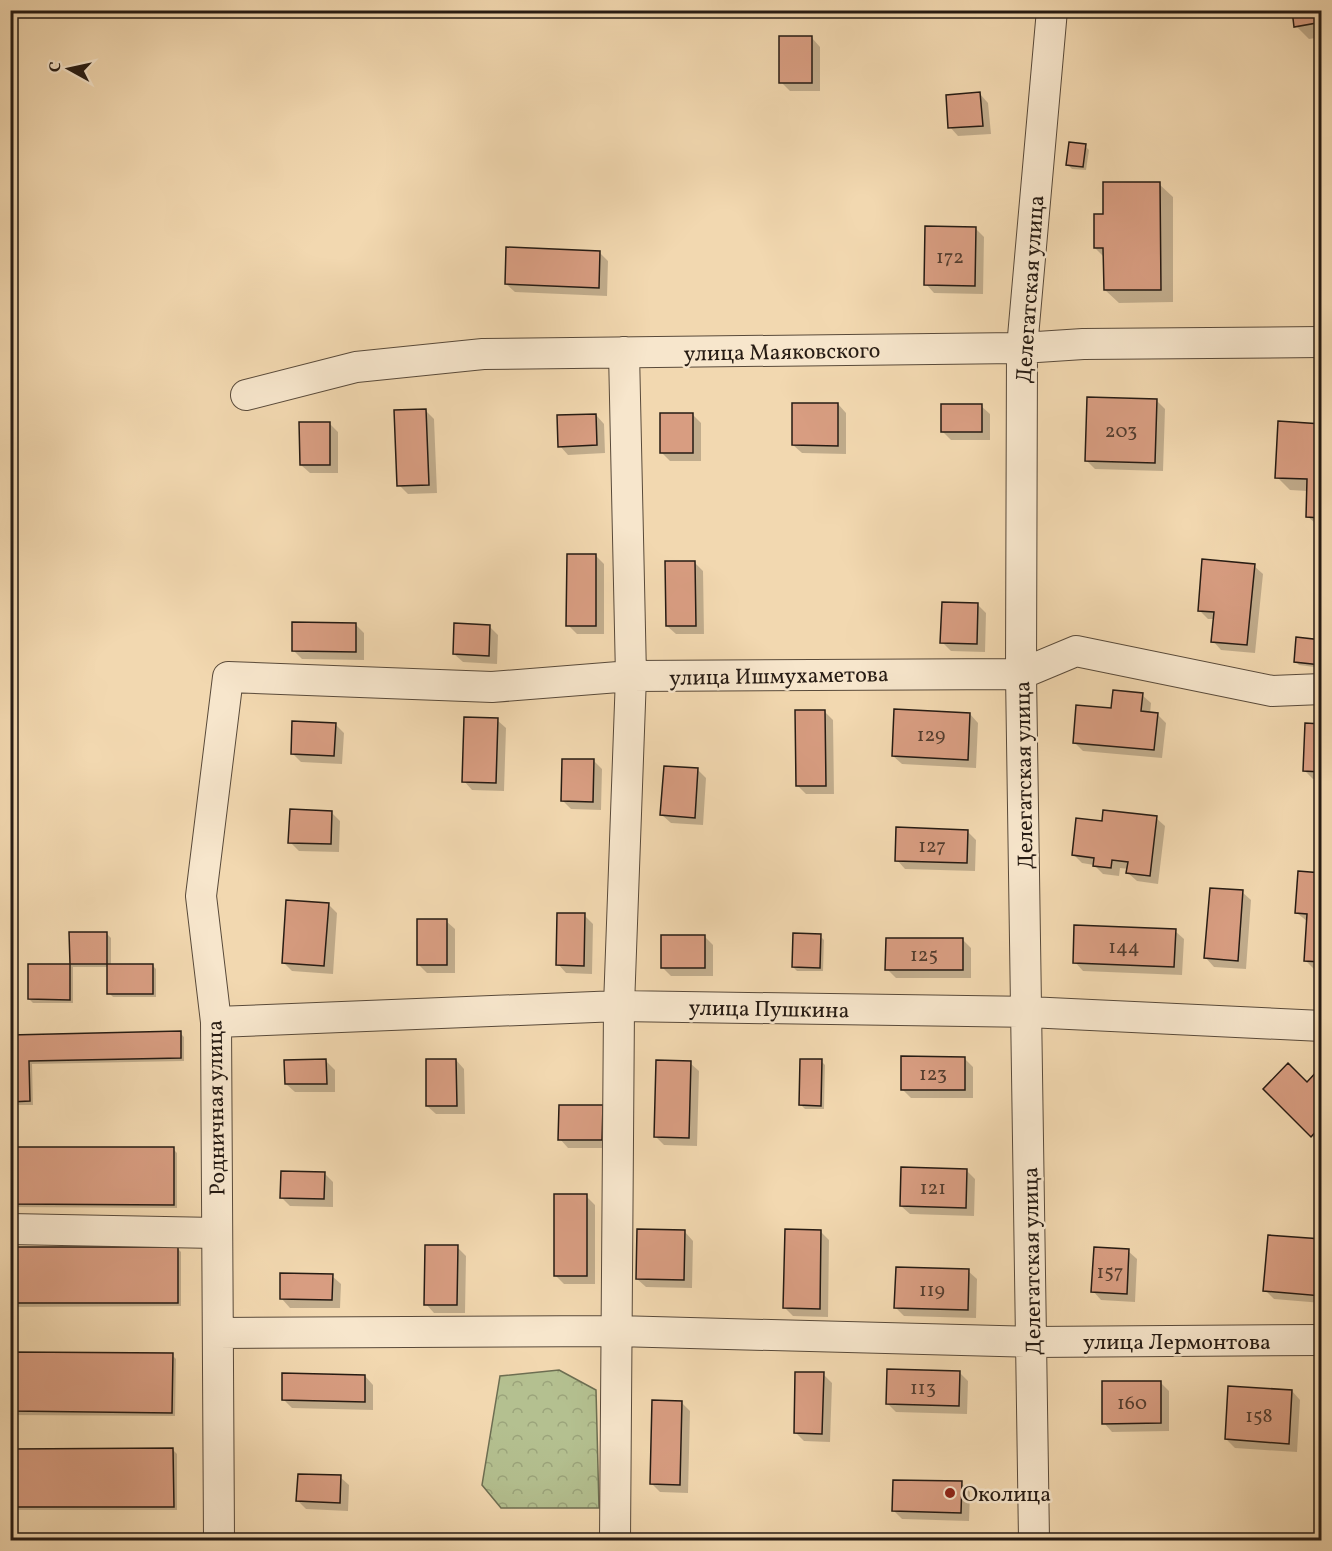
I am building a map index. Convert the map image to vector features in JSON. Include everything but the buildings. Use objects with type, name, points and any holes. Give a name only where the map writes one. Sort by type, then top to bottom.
[{"type":"street","name":"Делегатская улица","points":[[1034,1540],[1033,1342],[1021,674],[1022,348],[1052,10]]},
{"type":"street","name":"улица Маяковского","points":[[246,395],[356,367],[483,354],[1322,342]]},
{"type":"street","points":[[615,1540],[618,1006],[631,676],[624,352]]},
{"type":"street","name":"улица Ишмухаметова","points":[[228,677],[492,687],[631,676],[1021,674],[1076,651],[1272,691],[1322,689]]},
{"type":"street","name":"Родничная улица","points":[[219,1540],[216,1022],[201,896],[228,677]]},
{"type":"street","name":"улица Пушкина","points":[[216,1022],[618,1006],[1028,1012],[1322,1026]]},
{"type":"street","points":[[10,1228],[216,1233]]},
{"type":"street","name":"улица Лермонтова","points":[[218,1333],[616,1331],[1033,1342],[1322,1340]]},
{"type":"green space","points":[[559,1370],[596,1390],[599,1508],[501,1508],[482,1485],[500,1376]]},
{"type":"place","name":"Околица","points":[[950,1493]]}]
